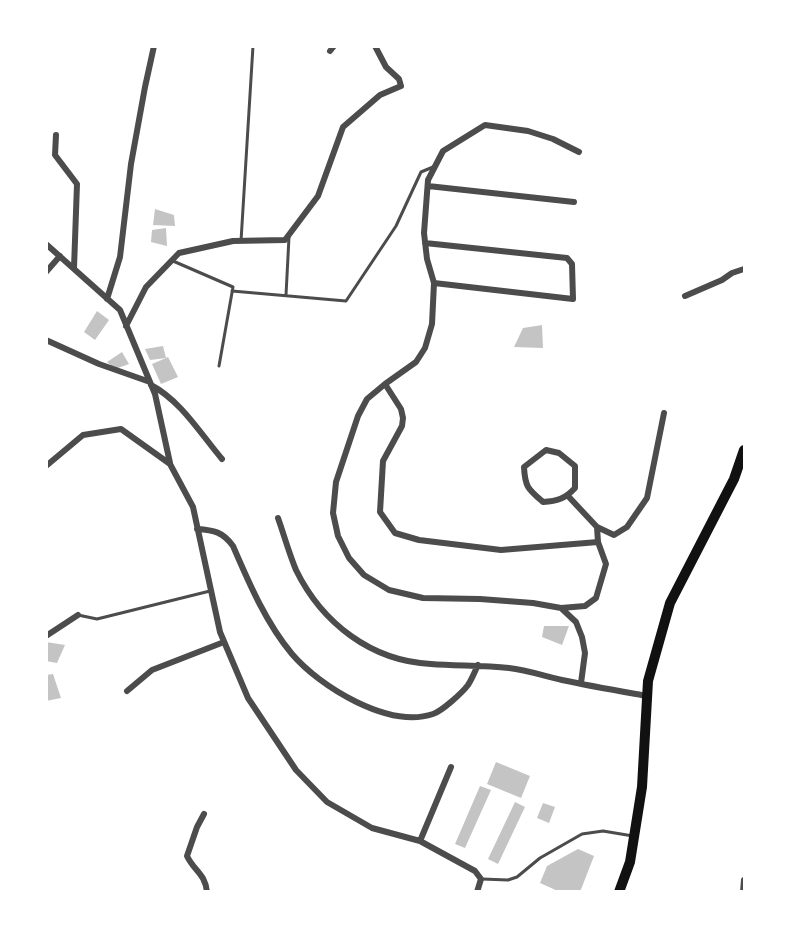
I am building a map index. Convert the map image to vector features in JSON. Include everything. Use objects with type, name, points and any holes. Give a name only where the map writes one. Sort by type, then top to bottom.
[{"type":"highway","points":[[620,891],[630,862],[642,787],[648,681],[670,603],[734,479],[744,450]]},
{"type":"street","points":[[107,299],[120,257],[131,164],[154,46]]},
{"type":"street","points":[[126,326],[146,287],[179,253],[241,241],[285,240],[318,195],[343,127],[380,95],[401,86],[399,79],[386,67],[375,46]]},
{"type":"street","points":[[579,152],[553,139],[528,131],[485,125],[443,151],[428,180],[424,233],[434,283],[432,324],[425,348],[416,362],[367,399],[358,416],[336,482],[333,513],[338,536],[349,558],[364,575],[390,590],[423,598],[533,603],[561,609],[585,606],[596,598],[606,564],[598,543],[597,527]]},
{"type":"street","points":[[56,135],[55,155],[76,184],[74,268]]},
{"type":"street","points":[[428,186],[574,202]]},
{"type":"street","points":[[425,243],[567,258],[573,264],[573,299],[434,283]]},
{"type":"street","points":[[46,244],[120,310],[155,394],[170,464],[193,507],[219,632],[248,698],[296,770],[327,802],[372,828],[420,841],[470,867],[481,879],[477,891]]},
{"type":"street","points":[[46,272],[60,256]]},
{"type":"street","points":[[685,296],[744,269]]},
{"type":"street","points":[[46,340],[99,364],[151,383],[165,392],[222,459]]},
{"type":"street","points":[[385,384],[401,409],[403,418],[402,426],[383,461],[380,513],[395,533],[418,540],[501,550],[598,543]]},
{"type":"street","points":[[568,496],[597,527],[614,535],[627,527],[647,498],[664,413]]},
{"type":"street","points":[[46,466],[83,435],[121,429],[170,464]]},
{"type":"street","points":[[546,450],[559,453],[575,466],[575,488],[568,496],[558,501],[543,502],[524,483],[524,467],[546,450]]},
{"type":"street","points":[[278,518],[296,569],[313,598],[330,618],[355,641],[379,653],[400,660],[430,664],[478,664],[514,669],[647,696]]},
{"type":"street","points":[[197,529],[216,530],[226,537],[233,546],[264,612],[292,654],[326,685],[353,702],[410,717],[434,714],[468,685],[478,664]]},
{"type":"street","points":[[561,609],[576,622],[582,637],[585,653],[581,683]]},
{"type":"street","points":[[46,636],[78,615]]},
{"type":"street","points":[[127,691],[152,670],[224,642]]},
{"type":"street","points":[[420,841],[451,767]]},
{"type":"street","points":[[204,814],[187,856],[206,881],[207,891]]},
{"type":"street","points":[[743,891],[744,880]]},
{"type":"lane","points":[[241,241],[253,46]]},
{"type":"lane","points":[[232,291],[346,301],[396,226],[421,172],[436,165]]},
{"type":"lane","points":[[286,295],[289,235]]},
{"type":"lane","points":[[172,261],[233,287],[219,366]]},
{"type":"lane","points":[[78,615],[97,619],[210,591]]},
{"type":"lane","points":[[481,879],[508,880],[518,877],[540,858],[582,834],[603,831],[634,836]]},
{"type":"building","points":[[155,209],[174,215],[175,226],[153,225]]},
{"type":"building","points":[[166,228],[167,246],[151,242],[152,230]]},
{"type":"building","points":[[97,311],[109,320],[95,340],[84,332]]},
{"type":"building","points":[[542,325],[543,348],[514,347],[523,328]]},
{"type":"building","points":[[163,346],[166,358],[150,360],[145,349]]},
{"type":"building","points":[[122,352],[129,364],[115,369],[107,362]]},
{"type":"building","points":[[168,357],[178,377],[161,384],[152,364]]},
{"type":"building","points":[[544,626],[569,626],[562,645],[542,637]]},
{"type":"building","points":[[46,642],[65,645],[57,663],[46,661]]},
{"type":"building","points":[[53,674],[61,698],[46,701],[46,675]]},
{"type":"building","points":[[496,762],[530,776],[521,798],[487,784]]},
{"type":"building","points":[[480,786],[491,790],[465,848],[455,844]]},
{"type":"building","points":[[515,802],[525,807],[498,864],[488,859]]},
{"type":"building","points":[[543,803],[555,807],[549,823],[537,818]]},
{"type":"building","points":[[578,849],[594,856],[580,892],[560,892],[540,883],[547,866]]}]
